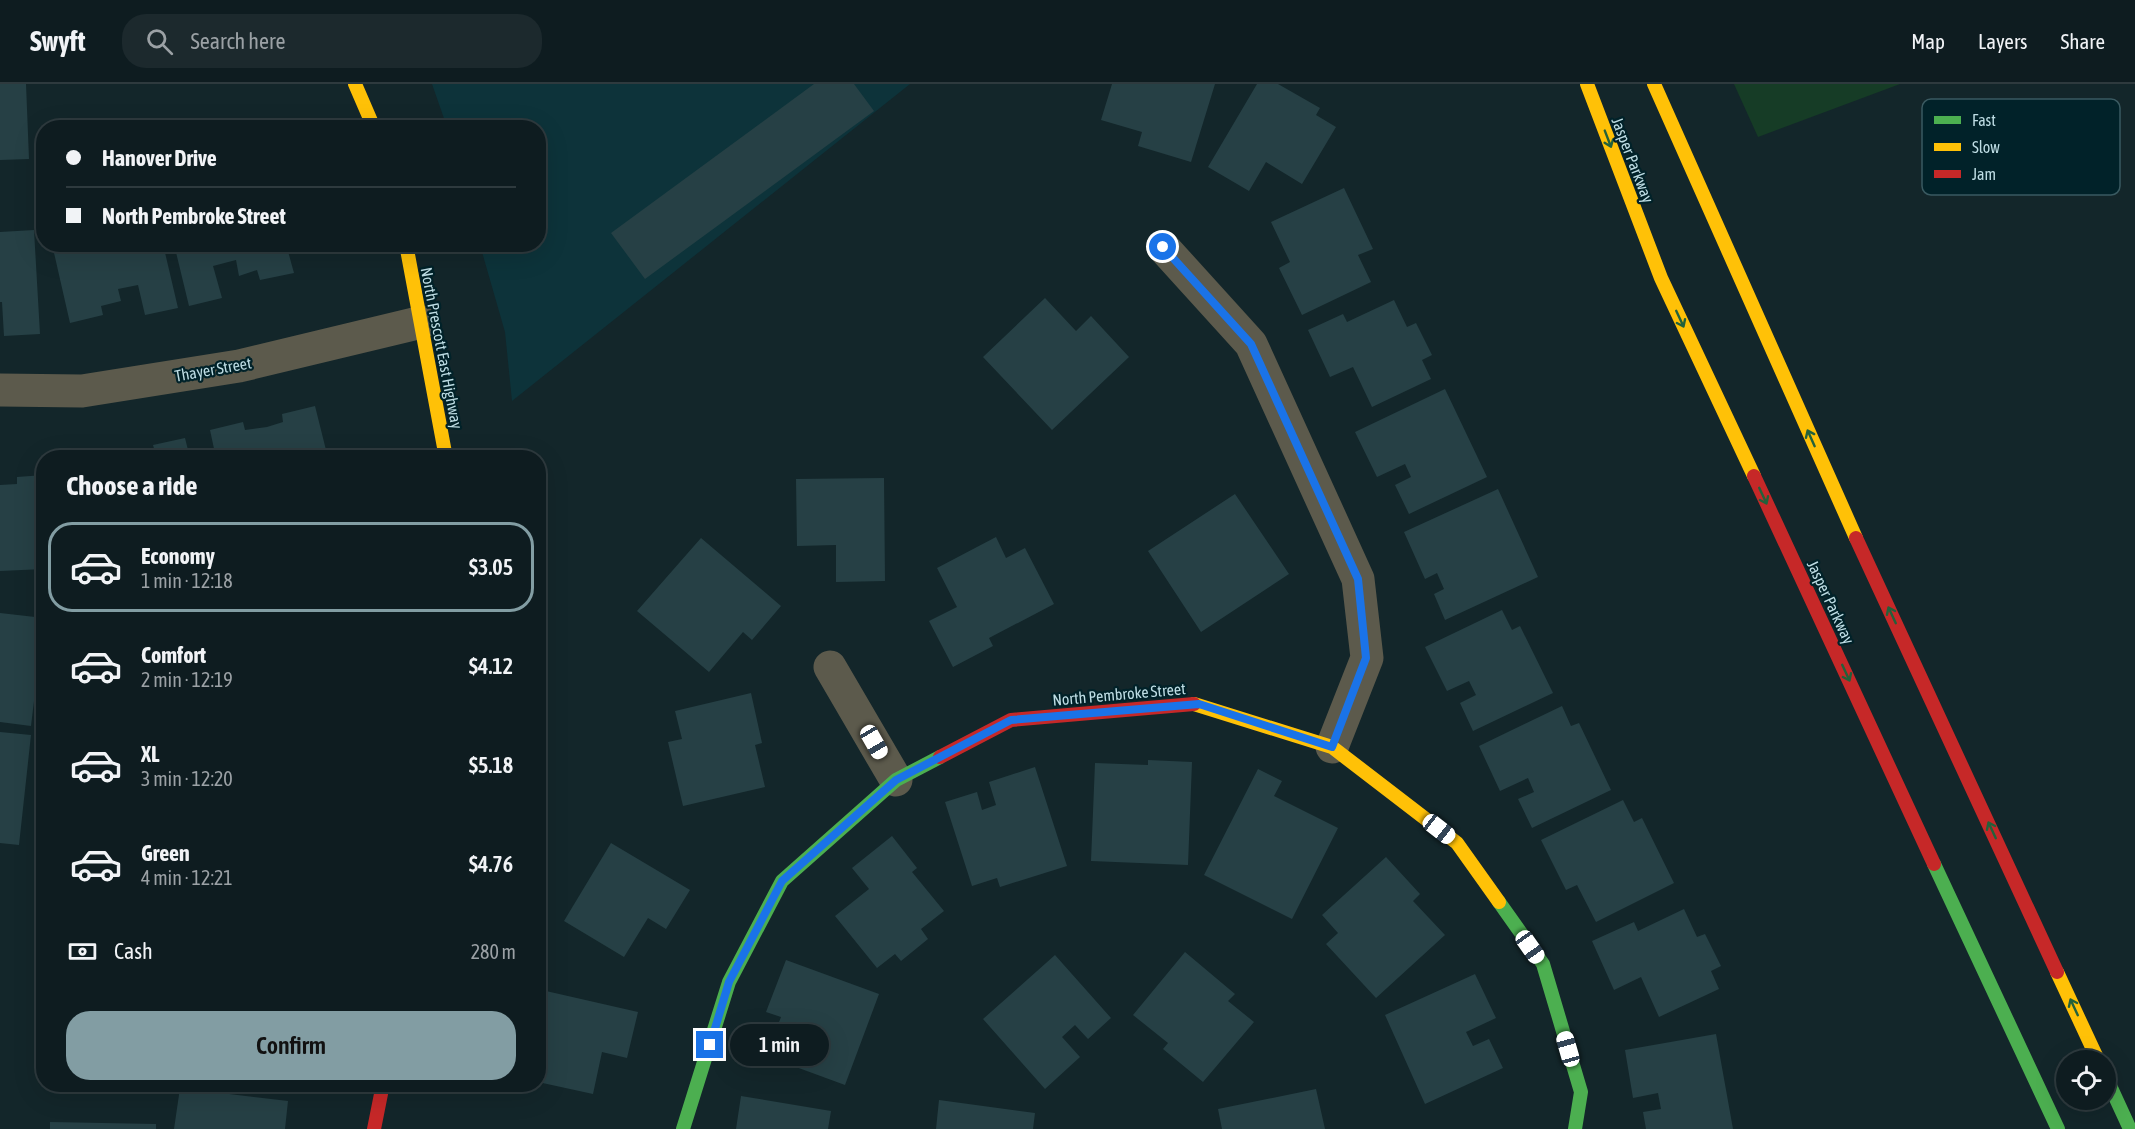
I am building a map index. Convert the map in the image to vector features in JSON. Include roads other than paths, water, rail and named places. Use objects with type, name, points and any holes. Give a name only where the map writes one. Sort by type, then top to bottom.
[{"type":"main road","points":[[355,84],[371,120]]},
{"type":"main road","name":"Jasper Parkway","points":[[1587,84],[1661,278],[2058,1129]]},
{"type":"main road","points":[[1654,84],[1821,462],[2093,1050]]},
{"type":"main road","name":"North Prescott East Highway","points":[[408,252],[445,450]]},
{"type":"main road","name":"North Pembroke Street","points":[[683,1129],[729,982],[782,881],[896,780],[1011,720],[1199,704],[1332,747],[1457,843],[1543,964],[1581,1092],[1575,1129]]},
{"type":"main road","points":[[374,1129],[381,1092]]},
{"type":"main road","points":[[2116,1099],[2130,1129]]},
{"type":"street","points":[[1163,247],[1251,344],[1358,579],[1366,658],[1332,747]]},
{"type":"street","name":"Thayer Street","points":[[0,390],[82,391],[105,388],[239,366],[422,322]]},
{"type":"street","points":[[830,667],[896,780]]}]
